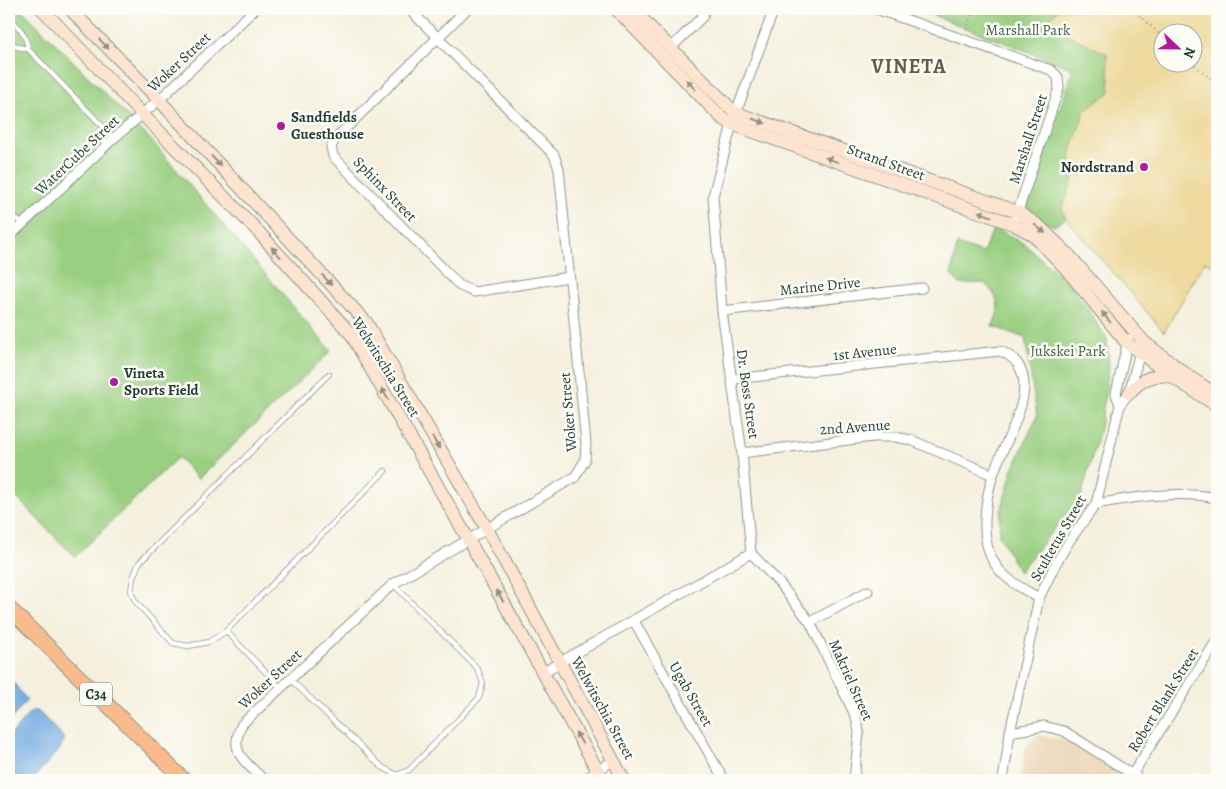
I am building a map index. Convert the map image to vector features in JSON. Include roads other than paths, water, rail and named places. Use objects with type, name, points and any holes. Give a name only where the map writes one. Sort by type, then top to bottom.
[{"type":"main road","name":"C34","points":[[9,608],[184,780]]},
{"type":"street","name":"Welwitschia Street","points":[[42,9],[142,114],[254,227],[351,334],[600,776]]},
{"type":"street","name":"Welwitschia Street","points":[[70,9],[159,100],[366,322],[487,529],[624,780]]},
{"type":"street","name":"Woker Street","points":[[142,114],[256,9]]},
{"type":"street","name":"Woker Street","points":[[264,780],[241,756],[236,746],[242,724],[394,584],[575,477],[585,460],[586,443],[559,170],[554,155],[409,9]]},
{"type":"street","name":"Sphinx Street","points":[[467,9],[336,138],[331,147],[333,156],[460,286],[474,292],[569,277]]},
{"type":"street","name":"Strand Street","points":[[616,9],[722,118],[734,119],[1040,227],[1067,253],[1133,330],[1141,347]]},
{"type":"street","name":"Strand Street","points":[[632,9],[727,105],[734,119]]},
{"type":"street","points":[[671,48],[703,16],[704,9]]},
{"type":"street","name":"Dr. Boss Street","points":[[751,553],[742,453],[722,311],[713,196],[734,119],[774,9]]},
{"type":"street","name":"Marshall Street","points":[[876,9],[1051,70],[1058,76],[1059,88],[1016,218]]},
{"type":"street","name":"WaterCube Street","points":[[9,237],[142,114]]},
{"type":"street","name":"Strand Street","points":[[1016,218],[1066,268],[1126,342],[1141,347]]},
{"type":"street","name":"Marine Drive","points":[[722,311],[922,288]]},
{"type":"street","name":"Scultetus Street","points":[[1120,405],[1116,394],[1126,342],[1133,330]]},
{"type":"street","points":[[1141,347],[1171,376],[1217,406]]},
{"type":"street","points":[[1141,347],[1217,395]]},
{"type":"street","name":"Scultetus Street","points":[[1003,780],[1010,732],[1039,598],[1070,540],[1096,504],[1120,405],[1129,393],[1141,347]]},
{"type":"street","name":"Scultetus Street","points":[[1000,351],[1014,358],[1020,367],[1023,379],[1022,401],[1017,418],[993,475],[984,522],[987,546],[995,564],[1013,583],[1039,598]]},
{"type":"street","name":"1st Avenue","points":[[732,379],[1000,351]]},
{"type":"street","points":[[1129,393],[1147,377],[1171,376]]},
{"type":"street","name":"2nd Avenue","points":[[742,453],[874,437],[895,437],[911,440],[993,475]]},
{"type":"street","points":[[1096,504],[1171,495],[1217,498]]},
{"type":"street","points":[[543,672],[751,553]]},
{"type":"street","name":"Makriel Street","points":[[751,553],[780,584],[810,622],[858,725],[859,732],[854,780]]},
{"type":"street","points":[[810,622],[868,592]]},
{"type":"street","name":"Ugab Street","points":[[634,621],[724,780]]},
{"type":"street","name":"Robert Blank Street","points":[[1132,774],[1214,651],[1217,640]]},
{"type":"street","points":[[1010,732],[1044,726],[1064,731],[1141,780]]},
{"type":"street","points":[[584,780],[600,776],[612,761]]},
{"type":"lane","points":[[9,17],[26,38],[28,49],[114,138]]},
{"type":"lane","points":[[9,41],[17,47],[28,49]]},
{"type":"lane","points":[[9,211],[22,224]]},
{"type":"lane","points":[[329,374],[139,564],[133,578],[131,591],[135,601],[173,643],[188,646],[210,642],[226,631],[385,471]]},
{"type":"lane","points":[[290,679],[382,768],[397,775],[409,770],[479,698],[483,683],[477,668],[394,584]]},
{"type":"lane","points":[[226,631],[281,688]]},
{"type":"water","points":[[9,677],[27,700],[9,722]]},
{"type":"water","points":[[31,711],[38,711],[64,738],[60,749],[32,780],[9,780],[9,737]]},
{"type":"place","name":"Sandfields Guesthouse","points":[[281,126]]},
{"type":"place","name":"Nordstrand","points":[[1144,167]]},
{"type":"place","name":"Vineta Sports Field","points":[[114,382]]},
{"type":"district","name":"VINETA","points":[[909,66]]},
{"type":"park label","name":"Marshall Park","points":[[1028,30]]},
{"type":"park label","name":"Jukskei Park","points":[[1068,351]]}]
